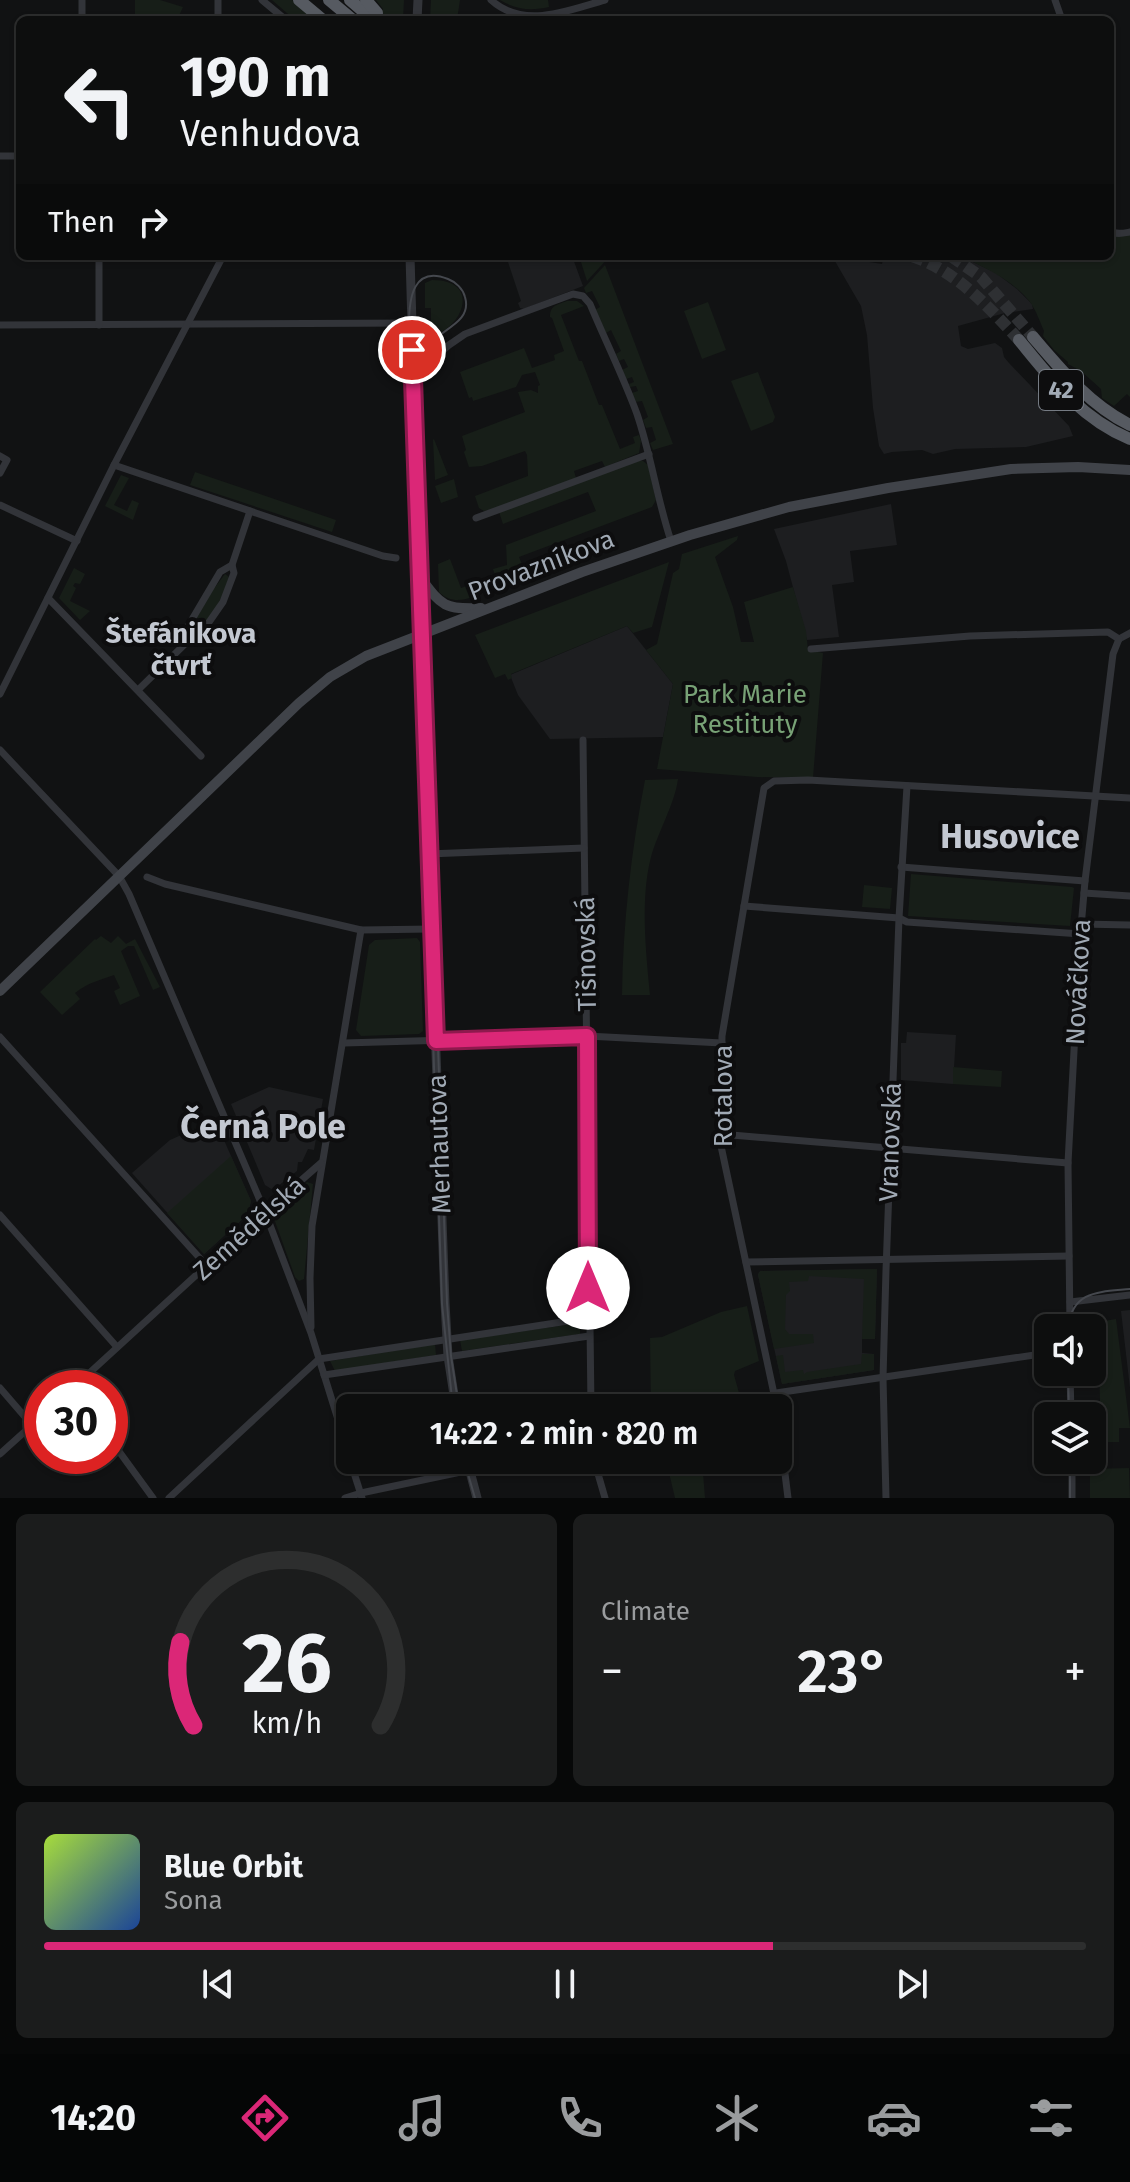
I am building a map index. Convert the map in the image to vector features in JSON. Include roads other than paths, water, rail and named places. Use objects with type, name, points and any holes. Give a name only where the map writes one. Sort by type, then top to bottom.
[{"type":"highway","points":[[299,0],[318,16]]},
{"type":"highway","points":[[329,0],[348,16]]},
{"type":"highway","points":[[350,0],[374,16]]},
{"type":"highway","points":[[366,0],[374,16]]},
{"type":"highway","name":"42","points":[[1033,337],[1083,392],[1130,425]]},
{"type":"highway","name":"42","points":[[1019,340],[1079,408],[1130,439]]},
{"type":"main road","name":"Provazníkova","points":[[0,991],[299,703],[330,677],[366,656],[582,572],[671,541],[789,507],[1019,468],[1130,470]]},
{"type":"main road","points":[[419,576],[435,598],[451,607],[491,607]]},
{"type":"street","points":[[262,0],[281,16]]},
{"type":"street","points":[[491,0],[511,13],[532,16],[553,14],[605,0]]},
{"type":"street","points":[[99,260],[99,325]]},
{"type":"street","points":[[0,694],[221,260]]},
{"type":"street","name":"Merhautova","points":[[410,260],[428,854],[447,1339],[454,1394]]},
{"type":"street","points":[[413,376],[465,334],[580,294],[588,300],[637,414],[671,541]]},
{"type":"street","points":[[0,325],[412,323]]},
{"type":"street","points":[[476,518],[649,454]]},
{"type":"street","points":[[0,456],[7,460],[0,473]]},
{"type":"street","points":[[114,465],[396,558]]},
{"type":"street","points":[[0,505],[77,541]]},
{"type":"street","points":[[138,690],[186,643],[198,638],[223,602],[250,511]]},
{"type":"street","points":[[186,643],[184,633],[205,596],[220,572],[232,565]]},
{"type":"street","points":[[48,598],[201,756]]},
{"type":"street","points":[[811,649],[970,636],[1108,632],[1119,639],[1130,633]]},
{"type":"street","name":"Nováčkova","points":[[1070,1314],[1068,1163],[1081,924],[1113,654],[1119,639]]},
{"type":"street","name":"Tišnovská","points":[[583,740],[591,1394]]},
{"type":"street","points":[[0,750],[119,876],[134,905],[265,1212],[311,1333],[336,1414]]},
{"type":"street","name":"Rotalova","points":[[776,1393],[720,1134],[722,1043],[761,799],[764,788],[776,781],[907,786]]},
{"type":"street","points":[[907,786],[1130,798]]},
{"type":"street","name":"Vranovská","points":[[886,1498],[883,1378],[901,867],[907,786]]},
{"type":"street","points":[[428,854],[584,848]]},
{"type":"street","points":[[901,867],[1085,881]]},
{"type":"street","points":[[147,877],[165,884],[361,930],[431,929]]},
{"type":"street","points":[[1084,893],[1130,896]]},
{"type":"street","points":[[744,906],[899,918],[907,922],[1081,934]]},
{"type":"street","points":[[1081,924],[1130,925]]},
{"type":"street","name":"Zemědělská","points":[[92,1370],[321,1163],[361,930]]},
{"type":"street","points":[[344,1043],[587,1036],[722,1043]]},
{"type":"street","points":[[0,1037],[206,1265]]},
{"type":"street","points":[[720,1134],[1068,1163]]},
{"type":"street","points":[[311,1333],[312,1226],[321,1163]]},
{"type":"street","points":[[0,1215],[117,1347]]},
{"type":"street","points":[[746,1262],[1069,1256]]},
{"type":"street","points":[[1070,1302],[1130,1295]]},
{"type":"street","points":[[169,1498],[319,1359],[588,1318]]},
{"type":"street","points":[[324,1375],[589,1336]]},
{"type":"street","points":[[776,1393],[1034,1355]]},
{"type":"street","points":[[0,1388],[24,1416]]},
{"type":"street","points":[[0,1454],[24,1432]]},
{"type":"street","points":[[128,1464],[153,1498]]},
{"type":"street","points":[[355,1474],[361,1495]]},
{"type":"street","points":[[345,1498],[436,1474]]},
{"type":"street","points":[[470,1474],[477,1498]]},
{"type":"street","points":[[598,1474],[605,1498]]},
{"type":"street","points":[[785,1474],[788,1498]]},
{"type":"street","points":[[1072,1474],[1072,1498]]},
{"type":"tunnel","points":[[921,260],[957,280],[1019,340]]},
{"type":"tunnel","points":[[957,260],[981,277],[1033,337]]},
{"type":"tram line","points":[[452,1394],[442,1304],[409,324],[415,287],[420,280],[436,276],[459,286],[466,306],[459,320],[426,348],[419,364],[415,391],[447,1303],[457,1394]]},
{"type":"tram line","points":[[1072,1314],[1075,1306],[1089,1295],[1130,1289]]},
{"type":"tram line","points":[[1068,1386],[1069,1402]]},
{"type":"tram line","points":[[468,1474],[475,1498]]},
{"type":"tram line","points":[[1070,1474],[1070,1498]]},
{"type":"district","name":"Štefánikova čtvrť","points":[[181,649]]},
{"type":"district","name":"Husovice","points":[[1010,836]]},
{"type":"district","name":"Černá Pole","points":[[263,1126]]},
{"type":"park label","name":"Park Marie Restituty","points":[[745,709]]}]
